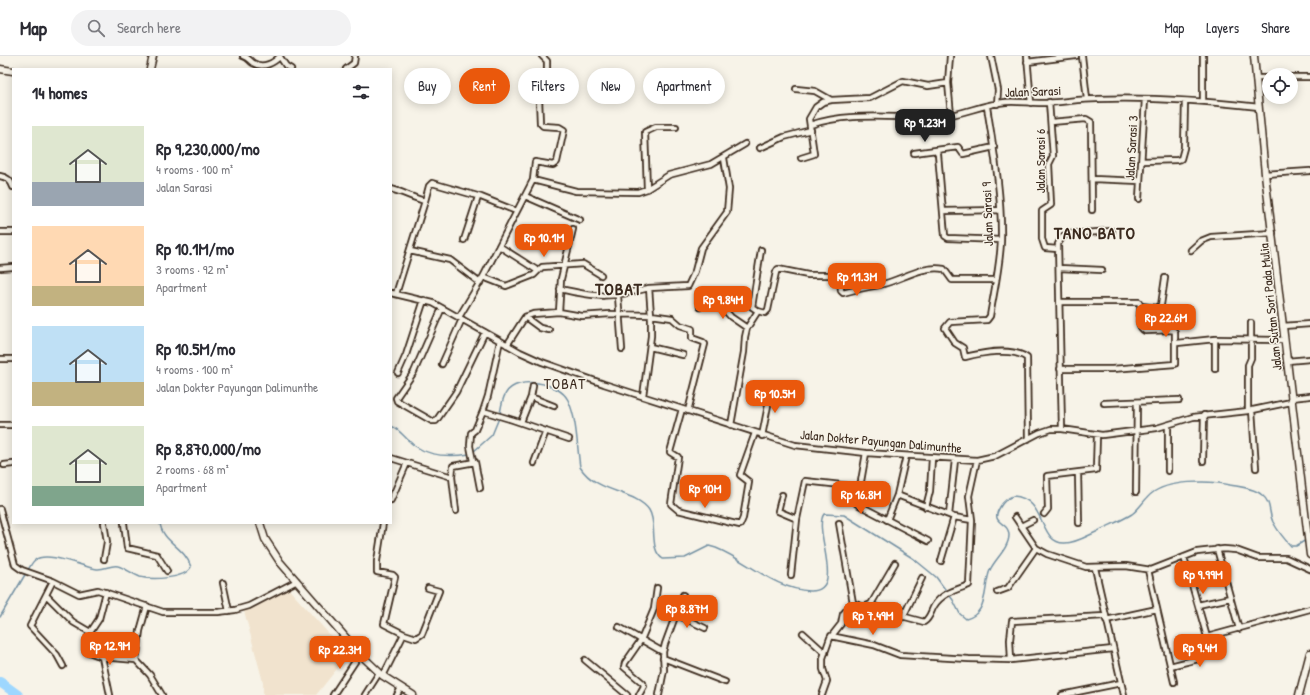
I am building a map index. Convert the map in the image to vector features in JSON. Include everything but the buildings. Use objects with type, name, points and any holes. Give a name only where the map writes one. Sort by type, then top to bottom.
[{"type":"street","points":[[150,68],[153,56]]},
{"type":"street","points":[[243,56],[248,58],[254,64],[264,66],[280,56],[286,66],[289,68]]},
{"type":"street","points":[[347,68],[354,63],[355,56]]},
{"type":"street","points":[[442,364],[460,318],[480,283],[533,180],[534,165],[536,161],[554,165],[557,162],[564,130],[559,127],[543,126],[540,123],[539,98],[546,89],[547,83],[547,61],[542,56]]},
{"type":"street","points":[[950,56],[948,83],[951,115]]},
{"type":"street","points":[[991,56],[998,90],[997,104]]},
{"type":"street","points":[[1027,56],[1031,103]]},
{"type":"street","points":[[1027,62],[1076,56]]},
{"type":"street","points":[[1082,56],[1087,99]]},
{"type":"street","points":[[1203,56],[1203,101]]},
{"type":"street","name":"Jalan Sutan Sori Pada Mulia","points":[[1254,56],[1265,174],[1310,555]]},
{"type":"street","points":[[0,69],[12,71]]},
{"type":"street","points":[[1298,77],[1310,77]]},
{"type":"street","points":[[1256,78],[1262,78]]},
{"type":"street","points":[[801,158],[814,154],[810,116],[816,107],[831,100],[870,98],[903,81],[928,86],[948,83]]},
{"type":"street","points":[[796,89],[814,91],[831,100]]},
{"type":"street","name":"Jalan Sarasi","points":[[760,148],[810,127],[844,117],[870,116],[896,118],[951,115],[1012,102],[1031,103],[1087,99],[1145,99],[1203,101],[1259,107]]},
{"type":"street","name":"Jalan Sarasi 3","points":[[1139,199],[1145,99]]},
{"type":"street","points":[[1142,161],[1181,159],[1184,148],[1184,100]]},
{"type":"street","name":"Jalan Sarasi 6","points":[[1049,102],[1053,156],[1049,164],[1051,205],[1042,211],[1042,239],[1044,248],[1058,249]]},
{"type":"street","name":"Jalan Sarasi 9","points":[[987,107],[994,147],[1000,210],[1001,240],[990,316],[987,320],[950,322],[945,328],[955,343],[963,348],[965,357],[995,351],[1022,354],[1028,358],[1028,439]]},
{"type":"street","points":[[1051,122],[1090,121],[1093,179],[1092,210]]},
{"type":"street","points":[[647,189],[645,132],[656,127],[676,127]]},
{"type":"street","points":[[533,180],[576,191],[628,192],[647,189],[669,175],[710,164],[724,158],[745,144]]},
{"type":"street","points":[[914,153],[958,147],[963,154],[994,147]]},
{"type":"street","points":[[935,151],[938,154],[946,237],[1001,240]]},
{"type":"street","points":[[560,289],[592,296],[618,296],[649,288],[688,286],[695,271],[701,248],[727,210],[729,184],[724,158]]},
{"type":"street","points":[[1265,174],[1310,171]]},
{"type":"street","points":[[0,176],[6,177],[12,185]]},
{"type":"street","points":[[1093,179],[1140,181]]},
{"type":"street","points":[[392,294],[410,251],[429,186],[432,184],[478,196],[516,211]]},
{"type":"street","points":[[392,189],[406,192],[412,197],[425,201]]},
{"type":"street","points":[[464,240],[478,196]]},
{"type":"street","points":[[525,196],[580,220]]},
{"type":"street","points":[[943,211],[1000,210]]},
{"type":"street","points":[[558,312],[564,266],[573,229]]},
{"type":"street","points":[[1062,429],[1058,249],[1061,238],[1068,234],[1112,231]]},
{"type":"street","points":[[0,232],[12,232]]},
{"type":"street","points":[[1191,250],[1201,241],[1211,237],[1273,233]]},
{"type":"street","points":[[530,238],[569,246]]},
{"type":"street","points":[[499,246],[535,268]]},
{"type":"street","points":[[761,250],[752,307],[765,313],[768,310],[776,272],[778,269],[808,275],[838,275],[840,278],[841,291],[843,293],[853,289],[882,284],[928,269],[942,268],[952,280],[996,280]]},
{"type":"street","points":[[410,251],[450,260],[480,283]]},
{"type":"street","points":[[483,277],[506,286],[534,275],[542,267],[583,264],[601,275]]},
{"type":"street","points":[[0,268],[12,267]]},
{"type":"street","points":[[1059,268],[1102,270]]},
{"type":"street","points":[[1141,306],[1157,308],[1161,305],[1165,278]]},
{"type":"street","points":[[643,396],[650,347],[651,315],[649,288]]},
{"type":"street","name":"Jalan Dokter Payungan Dalimunthe","points":[[392,294],[424,300],[442,308],[507,345],[542,362],[762,436],[812,448],[955,460],[977,460],[995,456],[1045,431],[1062,429],[1097,435],[1138,430],[1168,425],[1188,418],[1250,410],[1310,396]]},
{"type":"street","points":[[618,296],[618,314],[622,349]]},
{"type":"street","points":[[700,307],[712,296],[728,314],[747,328]]},
{"type":"street","points":[[398,373],[406,355],[424,300]]},
{"type":"street","points":[[1060,302],[1138,301],[1141,306],[1140,326],[1142,329],[1145,331],[1173,330],[1175,332],[1177,343],[1176,364],[1112,369],[1060,369]]},
{"type":"street","points":[[442,308],[414,372],[396,399],[433,422],[436,421],[456,392],[485,332]]},
{"type":"street","points":[[731,425],[747,328],[758,311]]},
{"type":"street","points":[[507,345],[525,317],[533,314],[558,312],[582,316],[618,314],[651,315],[673,318],[680,325],[692,329],[693,339],[705,343],[688,411]]},
{"type":"street","points":[[525,317],[540,328],[548,330]]},
{"type":"street","points":[[1251,323],[1251,358],[1248,365],[1250,410],[1256,468]]},
{"type":"street","points":[[1283,326],[1310,324]]},
{"type":"street","points":[[1177,343],[1216,339],[1285,340]]},
{"type":"street","points":[[1215,369],[1216,339]]},
{"type":"street","points":[[480,488],[477,464],[473,461],[471,454],[471,433],[475,430],[490,390],[500,341]]},
{"type":"street","points":[[650,347],[683,355]]},
{"type":"street","points":[[0,359],[12,360]]},
{"type":"street","points":[[1287,361],[1310,359]]},
{"type":"street","points":[[521,422],[531,397],[533,386]]},
{"type":"street","points":[[762,436],[771,390]]},
{"type":"street","points":[[531,397],[554,406]]},
{"type":"street","points":[[1104,403],[1179,400]]},
{"type":"street","points":[[1136,492],[1138,430],[1137,402]]},
{"type":"street","points":[[682,409],[670,452],[678,458],[671,504],[678,510],[740,525],[743,518],[748,482],[740,475],[755,433]]},
{"type":"street","points":[[483,411],[521,422],[569,439]]},
{"type":"street","points":[[1203,461],[1204,416]]},
{"type":"street","points":[[0,425],[12,425]]},
{"type":"street","points":[[1168,425],[1168,471]]},
{"type":"street","points":[[534,463],[546,431]]},
{"type":"street","points":[[1044,514],[1048,509],[1046,477],[1096,470],[1097,435]]},
{"type":"street","points":[[866,453],[859,487],[858,504],[928,541]]},
{"type":"street","points":[[887,520],[897,495],[906,456]]},
{"type":"street","points":[[392,458],[452,477]]},
{"type":"street","points":[[926,507],[930,491],[932,458]]},
{"type":"street","points":[[949,515],[955,460]]},
{"type":"street","points":[[871,604],[883,611],[924,622],[945,595],[953,589],[969,584],[972,520],[969,496],[977,460]]},
{"type":"street","points":[[456,510],[452,466],[473,461]]},
{"type":"street","points":[[392,498],[406,463]]},
{"type":"street","points":[[4,465],[12,464]]},
{"type":"street","points":[[1078,473],[1079,523]]},
{"type":"street","points":[[791,575],[797,519],[806,480],[859,487]]},
{"type":"street","points":[[782,495],[778,511],[797,519]]},
{"type":"street","points":[[897,495],[954,517],[972,520]]},
{"type":"street","points":[[0,509],[14,563],[22,570],[53,581],[79,594],[95,589],[171,613],[229,610],[249,606],[297,581]]},
{"type":"street","points":[[941,562],[954,517]]},
{"type":"street","points":[[1015,517],[1036,548],[1082,566],[1095,568],[1126,566],[1148,570],[1158,568],[1196,552],[1216,549],[1236,550],[1258,558],[1286,558],[1310,569]]},
{"type":"street","points":[[1020,526],[1033,520]]},
{"type":"street","points":[[838,523],[853,603]]},
{"type":"street","points":[[104,524],[107,542],[104,559]]},
{"type":"street","points":[[124,524],[127,548],[157,555],[167,571]]},
{"type":"street","points":[[260,524],[265,539],[297,581],[360,654],[381,674],[413,695]]},
{"type":"street","points":[[383,524],[377,561],[377,572],[393,575],[395,577],[384,624],[385,626],[416,638],[422,634],[439,591],[428,588]]},
{"type":"street","points":[[997,592],[1008,588],[1036,548]]},
{"type":"street","points":[[1216,549],[1238,629]]},
{"type":"street","points":[[1184,557],[1207,638]]},
{"type":"street","points":[[853,603],[864,607],[871,604],[895,563]]},
{"type":"street","points":[[1095,568],[1105,618],[1124,695]]},
{"type":"street","points":[[1148,570],[1174,682]]},
{"type":"street","points":[[903,617],[922,578]]},
{"type":"street","points":[[53,581],[47,596],[31,621],[30,626],[59,658],[63,666]]},
{"type":"street","points":[[223,583],[229,610]]},
{"type":"street","points":[[639,695],[644,686],[643,683],[624,667],[625,663],[641,640],[654,609],[657,588]]},
{"type":"street","points":[[106,592],[99,619],[90,632],[86,652],[102,657],[136,660],[150,675],[162,695]]},
{"type":"street","points":[[661,694],[664,670],[663,652],[675,614],[683,595]]},
{"type":"street","points":[[47,596],[73,622],[90,632]]},
{"type":"street","points":[[1198,605],[1230,598]]},
{"type":"street","points":[[822,695],[827,681],[823,669],[825,653],[831,636],[841,624],[843,614],[853,603]]},
{"type":"street","points":[[136,660],[140,631],[147,606]]},
{"type":"street","points":[[1011,660],[1010,640],[1012,621],[1105,618],[1157,609]]},
{"type":"street","points":[[1170,666],[1198,659],[1203,643],[1207,638],[1310,609]]},
{"type":"street","points":[[675,614],[705,628]]},
{"type":"street","points":[[619,627],[663,652]]},
{"type":"street","points":[[803,632],[825,653]]},
{"type":"street","points":[[365,695],[381,674],[404,634]]},
{"type":"street","points":[[831,636],[874,645],[900,655],[1011,660],[1113,649]]},
{"type":"street","points":[[1299,695],[1310,653]]},
{"type":"street","points":[[333,695],[360,654]]},
{"type":"street","points":[[102,657],[110,695]]},
{"type":"street","points":[[663,658],[725,682]]},
{"type":"street","points":[[585,660],[627,695]]},
{"type":"street","points":[[1062,695],[1121,683]]},
{"type":"street","points":[[397,695],[401,688]]},
{"type":"shaded area","points":[[285,585],[348,655],[316,695],[263,695],[263,682],[243,607]]},
{"type":"waterway","points":[[500,414],[506,393],[511,387],[519,384],[538,383],[547,385],[563,394],[571,407],[580,467],[587,476],[596,482],[635,499],[649,510],[653,522],[654,543],[658,555],[663,559],[685,558],[709,546],[728,553],[762,574],[785,585],[810,591],[821,589],[826,582],[828,571],[821,522],[824,514],[844,515],[914,559],[936,577],[953,600],[960,614],[966,619],[974,616],[980,609],[984,600],[990,570],[1007,544],[1009,535],[1008,531],[1006,527],[998,520],[997,513],[1004,502],[1013,496],[1024,499],[1032,504],[1050,536],[1056,541],[1065,543],[1081,539],[1128,517],[1158,489],[1189,482],[1222,483],[1251,489],[1262,495],[1269,504],[1273,522],[1281,535],[1291,546],[1296,546],[1306,540]]},
{"type":"waterway","points":[[473,452],[492,435],[499,418]]},
{"type":"waterway","points":[[392,427],[421,450],[448,456],[470,454]]},
{"type":"waterway","points":[[28,570],[35,560],[41,557],[48,557],[97,569],[118,566],[137,576],[145,578],[168,578],[188,571],[191,567],[188,560],[165,535],[160,524]]},
{"type":"waterway","points":[[0,617],[26,573]]},
{"type":"waterway","points":[[0,682],[18,695]]},
{"type":"district","name":"TANO BATO","points":[[1095,232]]},
{"type":"district","name":"TOBAT","points":[[619,288]]},
{"type":"district","name":"TOBAT","points":[[565,383]]}]
